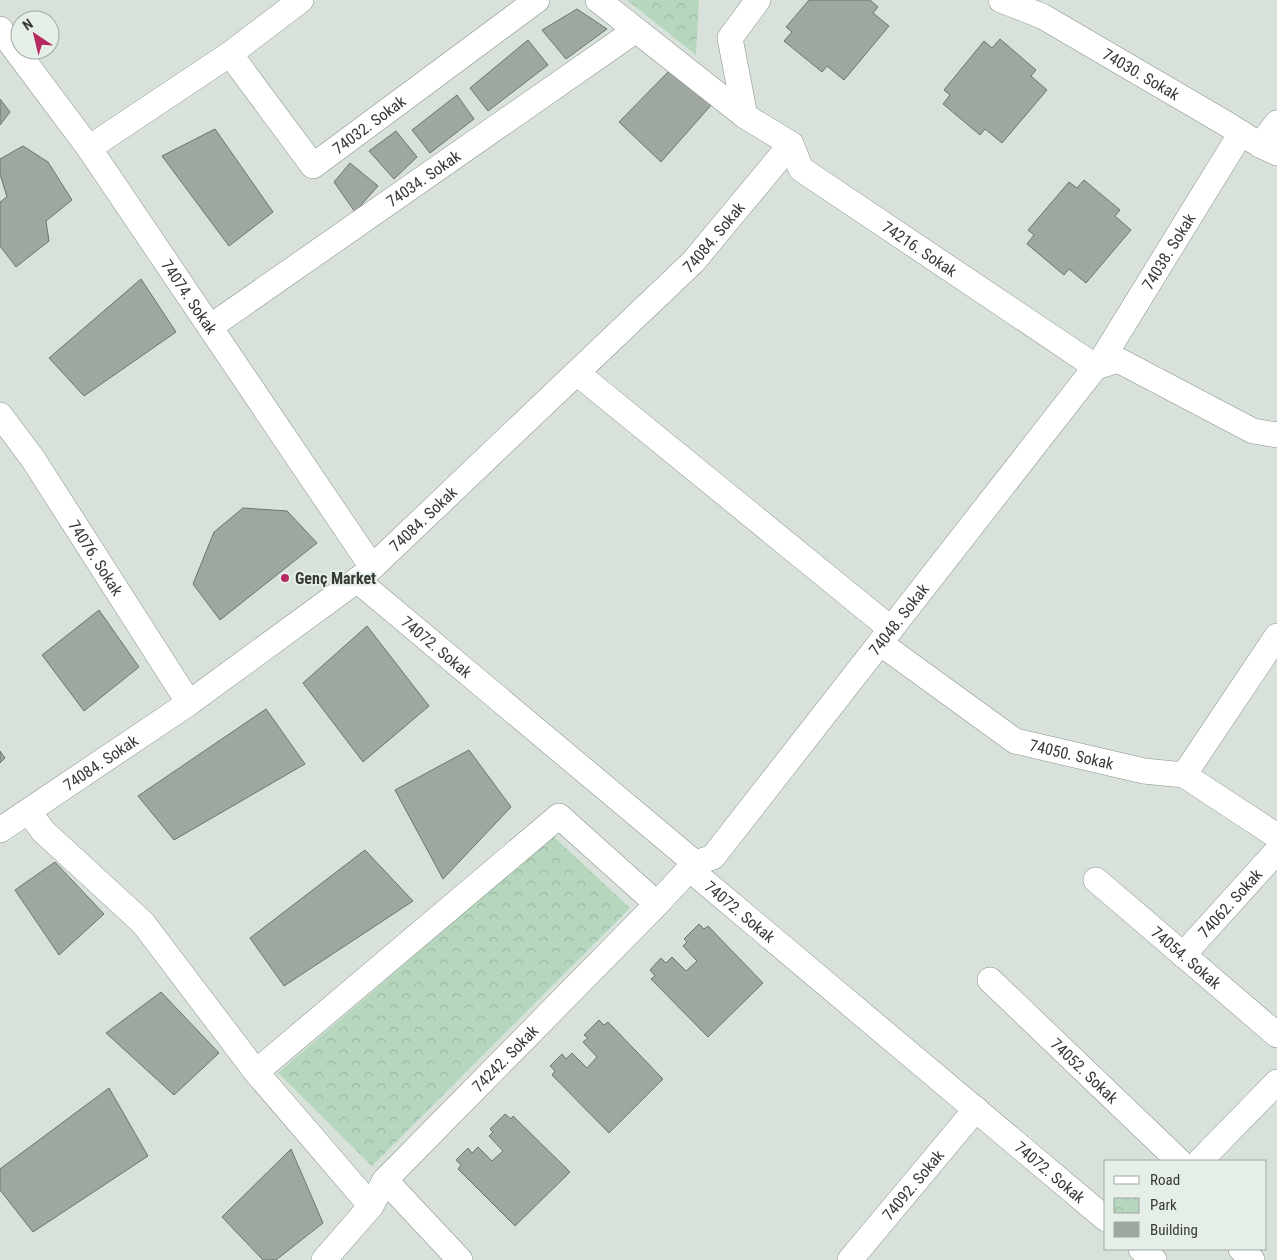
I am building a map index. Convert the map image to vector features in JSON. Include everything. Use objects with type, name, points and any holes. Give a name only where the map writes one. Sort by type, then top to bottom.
[{"type":"street","points":[[89,148],[230,54],[301,0]]},
{"type":"street","name":"74032. Sokak","points":[[230,54],[313,166],[536,0]]},
{"type":"street","points":[[598,0],[745,116],[792,144]]},
{"type":"street","points":[[745,116],[730,38],[758,0]]},
{"type":"street","name":"74030. Sokak","points":[[1001,0],[1042,16],[1259,144]]},
{"type":"street","name":"74074. Sokak","points":[[0,29],[89,148],[210,327],[364,574]]},
{"type":"street","name":"74034. Sokak","points":[[210,327],[636,30]]},
{"type":"street","name":"74038. Sokak","points":[[1096,367],[1259,144],[1277,123]]},
{"type":"street","name":"74216. Sokak","points":[[792,144],[801,169],[1096,367]]},
{"type":"street","name":"74084. Sokak","points":[[0,830],[189,703],[364,574],[693,262],[792,144]]},
{"type":"street","points":[[1096,367],[1118,360],[1253,431],[1277,435]]},
{"type":"street","name":"74048. Sokak","points":[[696,862],[713,857],[1096,367]]},
{"type":"street","name":"74050. Sokak","points":[[577,373],[885,636],[1014,741],[1144,771],[1184,775],[1277,836]]},
{"type":"street","name":"74076. Sokak","points":[[0,415],[33,458],[189,703]]},
{"type":"street","name":"74072. Sokak","points":[[364,574],[696,862],[699,877],[1104,1217]]},
{"type":"street","points":[[1184,775],[1276,640]]},
{"type":"street","points":[[29,812],[43,831],[143,923],[256,1072],[370,1206]]},
{"type":"street","points":[[256,1072],[559,816],[658,904]]},
{"type":"street","name":"74062. Sokak","points":[[1183,955],[1277,851]]},
{"type":"street","name":"74242. Sokak","points":[[324,1260],[370,1206],[385,1180],[658,904],[696,862]]},
{"type":"street","name":"74054. Sokak","points":[[1096,880],[1277,1035]]},
{"type":"street","name":"74052. Sokak","points":[[990,980],[1178,1160]]},
{"type":"street","points":[[1201,1160],[1277,1082]]},
{"type":"street","name":"74092. Sokak","points":[[850,1260],[976,1109]]},
{"type":"street","points":[[385,1180],[460,1260]]},
{"type":"street","points":[[1141,1250],[1154,1260]]},
{"type":"street","points":[[1241,1250],[1252,1260]]},
{"type":"green space","points":[[627,0],[699,0],[696,55]]},
{"type":"green space","points":[[553,836],[630,908],[372,1166],[278,1073]]},
{"type":"building","points":[[809,0],[870,0],[878,7],[873,13],[889,26],[844,80],[827,66],[822,72],[784,41],[792,32],[786,27]]},
{"type":"building","points":[[577,9],[607,29],[566,59],[542,30]]},
{"type":"building","points":[[1000,39],[1036,70],[1031,76],[1047,90],[1002,143],[985,129],[980,135],[943,104],[950,95],[944,90],[984,41],[992,48]]},
{"type":"building","points":[[528,40],[548,65],[488,111],[470,88]]},
{"type":"building","points":[[671,69],[713,103],[661,162],[619,122]]},
{"type":"building","points":[[457,95],[474,119],[430,153],[412,130]]},
{"type":"building","points":[[0,99],[10,112],[0,125]]},
{"type":"building","points":[[215,129],[273,212],[229,246],[162,156]]},
{"type":"building","points":[[396,131],[417,157],[394,179],[369,151]]},
{"type":"building","points":[[23,146],[48,162],[72,200],[46,221],[49,241],[16,267],[0,246],[0,202],[7,197],[0,174],[0,159]]},
{"type":"building","points":[[350,163],[378,186],[355,212],[334,182]]},
{"type":"building","points":[[1084,180],[1120,210],[1115,216],[1131,230],[1086,283],[1069,269],[1064,275],[1027,244],[1034,235],[1028,230],[1069,182],[1077,188]]},
{"type":"building","points":[[141,279],[176,332],[84,396],[49,358]]},
{"type":"building","points":[[243,508],[287,511],[317,543],[220,620],[193,584],[214,532]]},
{"type":"building","points":[[99,610],[139,667],[84,711],[42,655]]},
{"type":"building","points":[[367,626],[429,706],[363,762],[303,683]]},
{"type":"building","points":[[266,709],[305,764],[174,840],[138,796]]},
{"type":"building","points":[[469,750],[511,807],[443,879],[395,790]]},
{"type":"building","points":[[0,751],[5,758],[0,763]]},
{"type":"building","points":[[365,850],[413,901],[284,986],[250,938]]},
{"type":"building","points":[[55,862],[104,914],[59,955],[15,890]]},
{"type":"building","points":[[699,924],[704,929],[708,926],[763,983],[708,1037],[651,979],[655,976],[650,970],[661,958],[666,963],[672,957],[686,971],[697,961],[683,946],[687,942],[684,939]]},
{"type":"building","points":[[161,992],[219,1053],[174,1095],[106,1033]]},
{"type":"building","points":[[599,1020],[604,1025],[608,1022],[663,1079],[609,1133],[552,1075],[555,1071],[550,1066],[562,1054],[566,1059],[572,1053],[587,1068],[597,1057],[583,1042],[588,1038],[584,1035]]},
{"type":"building","points":[[109,1088],[148,1156],[33,1232],[0,1190],[0,1169]]},
{"type":"building","points":[[505,1114],[511,1119],[513,1116],[570,1172],[515,1226],[458,1169],[461,1165],[456,1160],[468,1148],[472,1153],[478,1147],[492,1161],[503,1151],[489,1136],[493,1132],[490,1129]]},
{"type":"building","points":[[291,1149],[323,1223],[276,1260],[263,1260],[222,1217]]},
{"type":"place","name":"Genç Market","points":[[285,578]]}]
